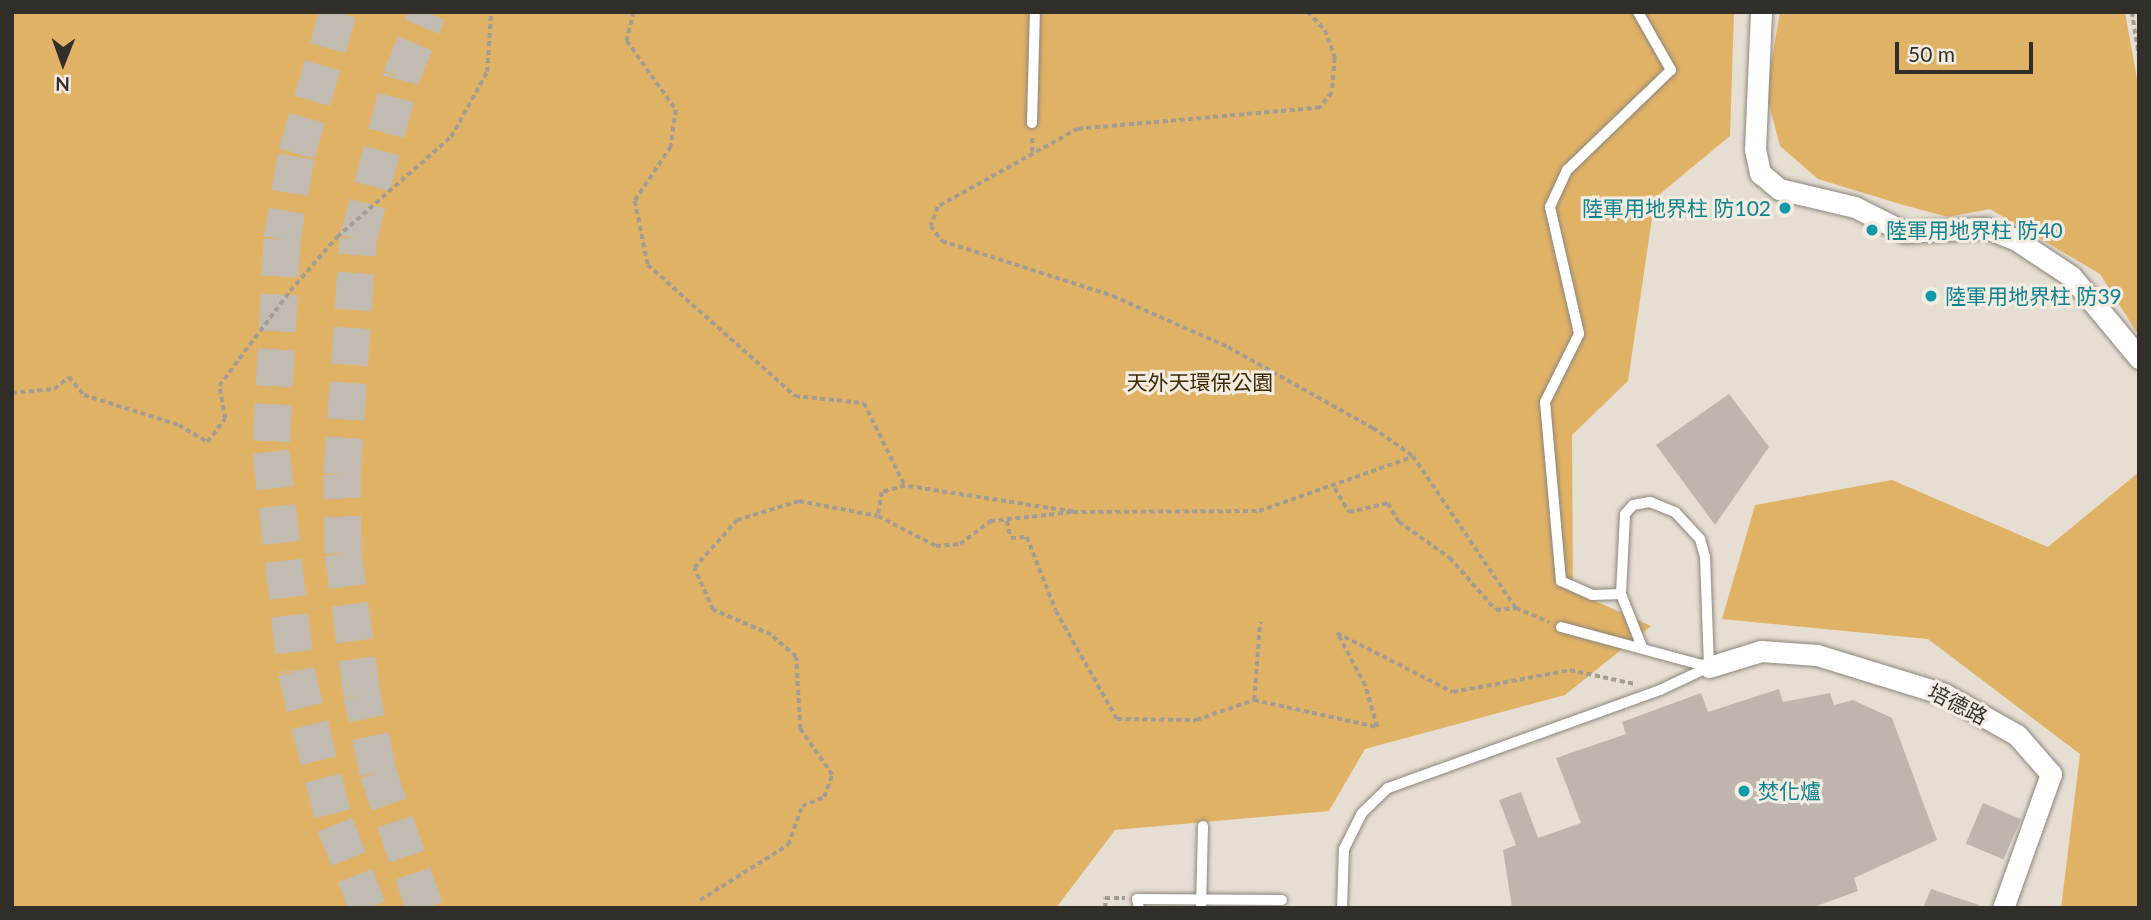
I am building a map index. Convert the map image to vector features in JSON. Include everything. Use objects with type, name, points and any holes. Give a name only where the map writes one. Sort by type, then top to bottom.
[{"type":"street","points":[[1761,12],[1755,149],[1760,173],[1779,189],[1856,207],[1904,232],[1986,228],[2015,239],[2071,276],[2139,358]]},
{"type":"street","name":"培德路","points":[[1709,667],[1761,650],[1816,655],[1944,694],[2017,735],[2051,774],[2003,908]]},
{"type":"lane","points":[[1032,123],[1035,12]]},
{"type":"lane","points":[[1621,594],[1592,595],[1561,581],[1545,402],[1579,334],[1550,207],[1567,170],[1671,70],[1638,12]]},
{"type":"lane","points":[[1642,647],[1621,594],[1625,514],[1633,505],[1650,502],[1675,512],[1700,539],[1705,557],[1709,667]]},
{"type":"lane","points":[[1561,627],[1709,667]]},
{"type":"lane","points":[[1342,908],[1344,849],[1362,813],[1388,788],[1660,690],[1709,667]]},
{"type":"lane","points":[[1201,903],[1203,826]]},
{"type":"lane","points":[[1138,903],[1282,900]]},
{"type":"path","points":[[12,393],[54,390],[69,377],[84,395],[179,425],[208,442],[225,419],[219,386],[290,291],[337,237],[451,137],[487,72],[491,12]]},
{"type":"path","points":[[634,12],[628,41],[676,110],[671,147],[635,201],[648,265],[794,396],[864,403],[905,486]]},
{"type":"path","points":[[1308,12],[1325,30],[1335,58],[1332,93],[1320,108],[1078,130],[938,207],[931,226],[942,241],[1113,296],[1228,347],[1413,456],[1516,608]]},
{"type":"path","points":[[2132,12],[2139,55]]},
{"type":"path","points":[[700,900],[788,845],[802,806],[824,797],[832,775],[800,729],[796,657],[771,635],[713,610],[694,568],[737,520],[799,501],[878,516],[936,545],[960,544],[990,521],[1073,512],[1259,511],[1335,488],[1413,456]]},
{"type":"path","points":[[878,516],[882,492],[905,486],[1073,512]]},
{"type":"path","points":[[1335,488],[1349,512],[1388,503],[1399,522],[1450,558],[1496,610],[1516,608],[1561,627]]},
{"type":"path","points":[[1007,521],[1011,538],[1027,537],[1056,611],[1117,719],[1196,720],[1254,700],[1377,727],[1365,686],[1337,633],[1453,692],[1570,670],[1660,690]]},
{"type":"path","points":[[1254,700],[1260,622]]},
{"type":"path","points":[[1105,908],[1105,898],[1138,903]]},
{"type":"green space","name":"天外天環保公園","points":[[12,12],[1734,12],[1730,136],[1655,198],[1628,381],[1572,435],[1573,591],[1651,626],[1565,695],[1365,749],[1329,811],[1115,830],[1056,908],[12,908]]},
{"type":"green space","points":[[1780,12],[2125,12],[2139,90],[2139,336],[2100,274],[1990,209],[1948,217],[1900,204],[1818,179],[1780,146],[1766,93]]},
{"type":"green space","points":[[2139,472],[2139,908],[2061,908],[2080,754],[1928,639],[1722,619],[1755,505],[1892,480],[2048,547]]},
{"type":"building","points":[[1729,394],[1769,447],[1715,525],[1656,445]]},
{"type":"building","name":"焚化爐","points":[[1779,689],[1783,702],[1830,693],[1834,705],[1853,700],[1892,718],[1937,840],[1854,878],[1858,891],[1811,908],[1512,908],[1503,850],[1516,845],[1499,800],[1521,792],[1538,838],[1581,823],[1556,758],[1626,734],[1622,722],[1701,693],[1708,712]]},
{"type":"building","points":[[1983,803],[2021,819],[2004,860],[1966,844]]},
{"type":"building","points":[[1931,889],[1979,905],[1978,908],[1923,908]]},
{"type":"tunnel","points":[[338,12],[296,156],[282,239],[271,451],[296,671],[335,824],[368,908]]},
{"type":"tunnel","points":[[425,908],[378,772],[362,695],[343,553],[342,474],[358,239],[401,77],[428,12]]},
{"type":"place","name":"陸軍用地界柱 防102","points":[[1785,208]]},
{"type":"place","name":"陸軍用地界柱 防40","points":[[1872,230]]},
{"type":"place","name":"陸軍用地界柱 防39","points":[[1931,296]]},
{"type":"place","name":"焚化爐","points":[[1744,791]]}]
